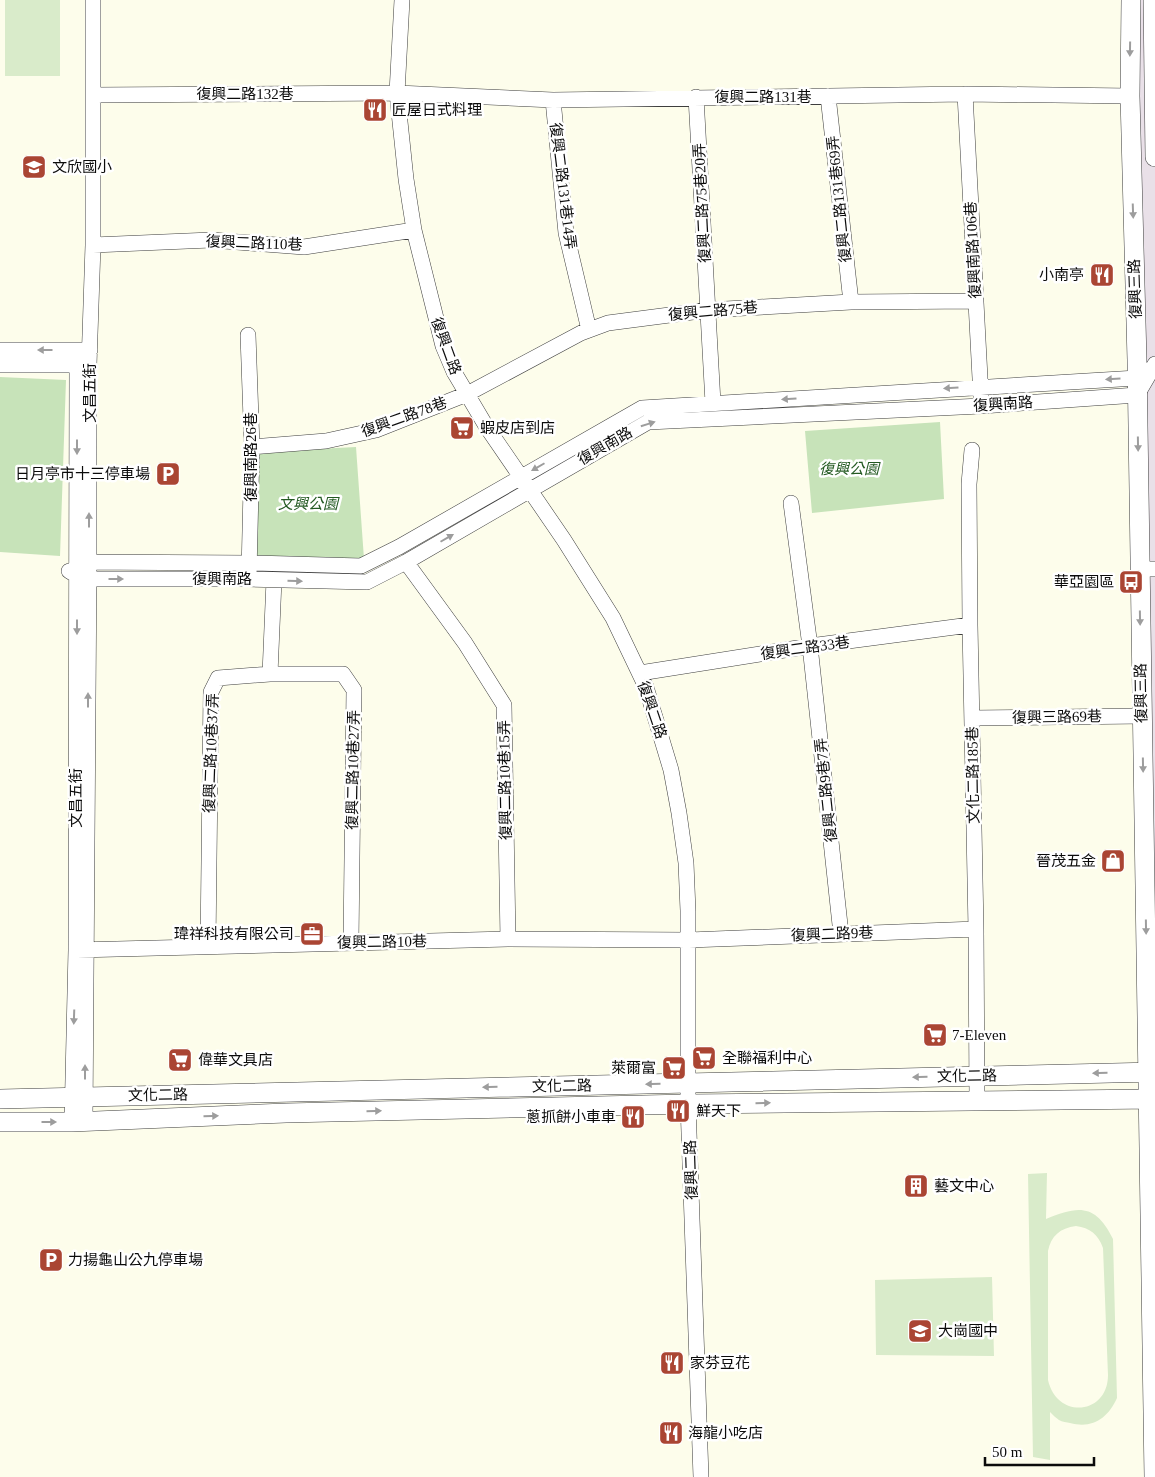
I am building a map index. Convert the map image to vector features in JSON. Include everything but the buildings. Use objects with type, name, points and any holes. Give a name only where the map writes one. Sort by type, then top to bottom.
[{"type":"street","name":"文昌五街","points":[[79,1122],[81,950],[80,570],[85,360],[93,245],[93,0]]},
{"type":"street","name":"復興二路","points":[[402,0],[397,93],[406,179],[414,230],[443,346],[454,372],[467,394],[529,491],[564,540],[613,618],[646,687],[671,770],[686,863],[689,940],[688,1104],[701,1477]]},
{"type":"street","name":"復興三路","points":[[1131,0],[1130,96],[1137,386],[1147,569],[1142,716],[1152,1072],[1154,1477]]},
{"type":"street","points":[[1153,0],[1155,157]]},
{"type":"street","name":"復興二路132巷","points":[[93,95],[397,93]]},
{"type":"street","name":"復興二路131巷","points":[[397,93],[553,100],[965,94],[1130,96]]},
{"type":"street","name":"復興南路106巷","points":[[965,94],[982,406]]},
{"type":"street","name":"復興二路131巷69弄","points":[[828,96],[851,302]]},
{"type":"street","name":"復興二路75巷20弄","points":[[696,97],[713,403]]},
{"type":"street","name":"復興二路131巷14弄","points":[[553,100],[566,233],[589,330]]},
{"type":"street","name":"復興二路110巷","points":[[93,245],[211,240],[304,247],[414,230]]},
{"type":"street","name":"復興二路75巷","points":[[467,394],[581,333],[608,323],[708,310],[851,302],[976,301]]},
{"type":"street","name":"復興南路26巷","points":[[248,336],[252,447],[249,579]]},
{"type":"street","points":[[0,350],[85,360]]},
{"type":"street","points":[[0,365],[85,360]]},
{"type":"street","points":[[1137,386],[1155,362]]},
{"type":"street","name":"復興南路","points":[[80,570],[250,563],[361,566],[399,547],[642,408],[980,386],[1137,386]]},
{"type":"street","name":"復興南路","points":[[80,570],[249,579],[366,582],[406,562],[648,422],[982,406],[1137,386]]},
{"type":"street","name":"復興二路78巷","points":[[252,447],[326,441],[376,430],[467,394]]},
{"type":"street","points":[[567,450],[575,464]]},
{"type":"street","name":"文化二路185巷","points":[[972,450],[970,484],[970,626],[976,930],[977,1100]]},
{"type":"street","name":"復興二路9巷7弄","points":[[791,502],[810,646],[841,934]]},
{"type":"street","name":"復興二路10巷15弄","points":[[406,562],[465,644],[504,705],[508,939]]},
{"type":"street","points":[[270,674],[274,580]]},
{"type":"street","name":"復興二路33巷","points":[[640,673],[810,646],[970,626]]},
{"type":"street","name":"復興二路10巷27弄","points":[[270,674],[343,674],[354,690],[351,942]]},
{"type":"street","name":"復興二路10巷37弄","points":[[208,946],[210,692],[218,678],[270,674]]},
{"type":"street","name":"復興三路69巷","points":[[972,718],[1142,716]]},
{"type":"street","name":"復興二路9巷","points":[[689,940],[976,930]]},
{"type":"street","name":"復興二路10巷","points":[[81,950],[508,939],[689,940]]},
{"type":"street","name":"文化二路","points":[[0,1099],[1152,1072]]},
{"type":"street","name":"文化二路","points":[[0,1122],[79,1122],[286,1113],[688,1104],[1152,1099]]},
{"type":"shaded area","points":[[1137,0],[1155,0],[1155,1065]]},
{"type":"green space","points":[[5,0],[60,0],[60,76],[5,76]]},
{"type":"green space","points":[[0,377],[66,380],[60,556],[0,552]]},
{"type":"green space","name":"復興公園","points":[[940,422],[944,499],[812,513],[805,431]]},
{"type":"green space","name":"文興公園","points":[[356,447],[364,559],[255,556],[258,452]]},
{"type":"green space","points":[[1047,1173],[1046,1219],[1068,1211],[1086,1211],[1100,1219],[1113,1239],[1117,1398],[1109,1411],[1093,1423],[1078,1424],[1062,1421],[1050,1412],[1050,1460],[1033,1457],[1028,1174]],"holes":[[[1070,1227],[1081,1227],[1096,1235],[1103,1248],[1108,1375],[1106,1388],[1100,1398],[1091,1405],[1081,1408],[1071,1407],[1061,1402],[1053,1393],[1048,1380],[1049,1246],[1054,1237],[1061,1231]]]},
{"type":"green space","points":[[992,1277],[994,1356],[876,1355],[875,1280]]},
{"type":"place","name":"匠屋日式料理","points":[[375,110]]},
{"type":"place","name":"文欣國小","points":[[34,167]]},
{"type":"place","name":"小南亭","points":[[1102,275]]},
{"type":"place","name":"蝦皮店到店","points":[[462,428]]},
{"type":"place","name":"日月亭市十三停車場","points":[[168,474]]},
{"type":"place","name":"華亞園區","points":[[1131,582]]},
{"type":"place","name":"晉茂五金","points":[[1113,861]]},
{"type":"place","name":"瑋祥科技有限公司","points":[[312,934]]},
{"type":"place","name":"7-Eleven","points":[[935,1035]]},
{"type":"place","name":"全聯福利中心","points":[[704,1058]]},
{"type":"place","name":"偉華文具店","points":[[180,1060]]},
{"type":"place","name":"萊爾富","points":[[674,1068]]},
{"type":"place","name":"鮮天下","points":[[678,1111]]},
{"type":"place","name":"蔥抓餅小車車","points":[[633,1117]]},
{"type":"place","name":"藝文中心","points":[[916,1186]]},
{"type":"place","name":"力揚龜山公九停車場","points":[[51,1260]]},
{"type":"place","name":"大崗國中","points":[[920,1331]]},
{"type":"place","name":"家芬豆花","points":[[672,1363]]},
{"type":"place","name":"海龍小吃店","points":[[671,1433]]}]
